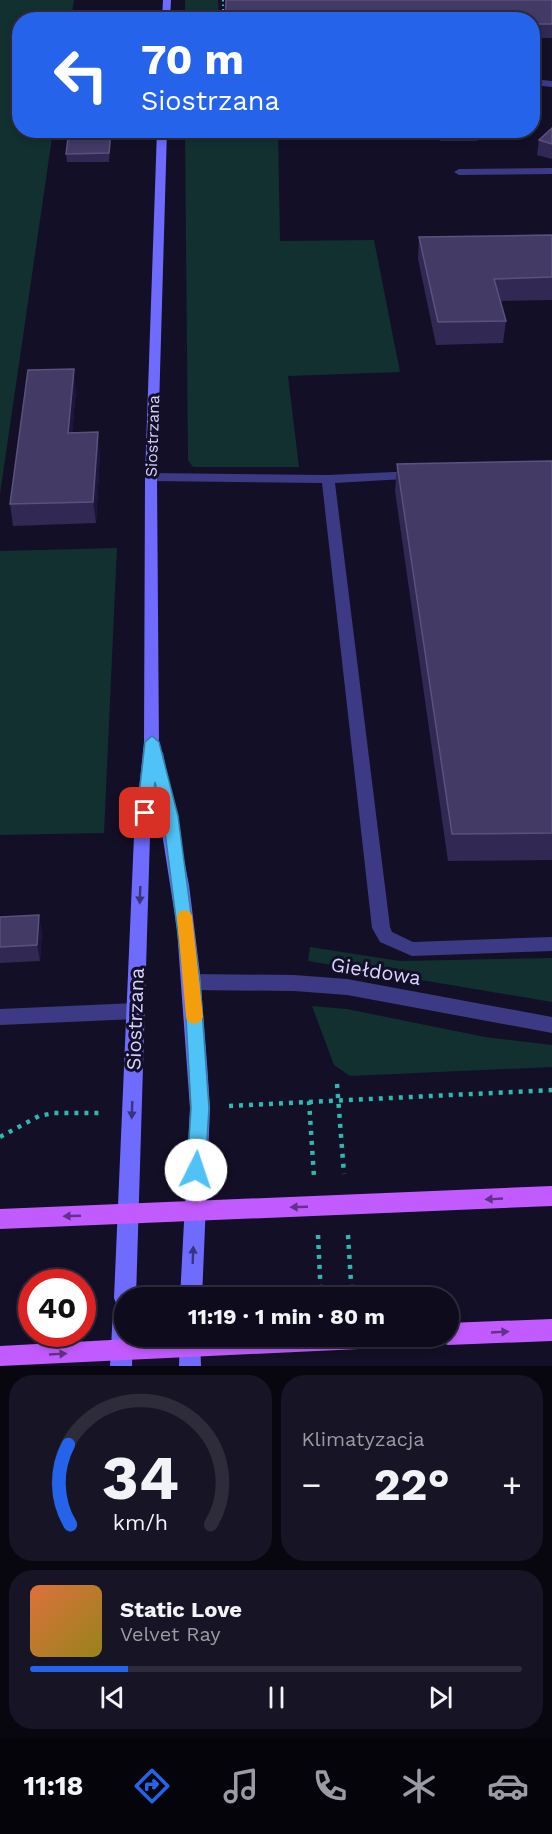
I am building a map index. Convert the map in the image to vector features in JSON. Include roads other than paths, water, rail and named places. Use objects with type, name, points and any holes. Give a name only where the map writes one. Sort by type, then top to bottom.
[{"type":"main road","points":[[0,1219],[552,1196]]},
{"type":"main road","points":[[459,1334],[552,1330]]},
{"type":"main road","points":[[0,1357],[122,1358],[235,1347]]},
{"type":"street","name":"Siostrzana","points":[[126,1287],[142,836],[152,742],[151,477],[162,138]]},
{"type":"street","points":[[459,172],[552,171]]},
{"type":"street","points":[[151,477],[328,478],[434,475]]},
{"type":"street","points":[[328,478],[381,927],[387,937],[412,949],[552,944]]},
{"type":"street","name":"Siostrzana","points":[[152,742],[171,816],[192,982],[200,1108],[191,1287]]},
{"type":"street","name":"Giełdowa","points":[[192,982],[294,983],[347,987],[552,1025]]},
{"type":"street","points":[[0,1017],[136,1011]]}]
